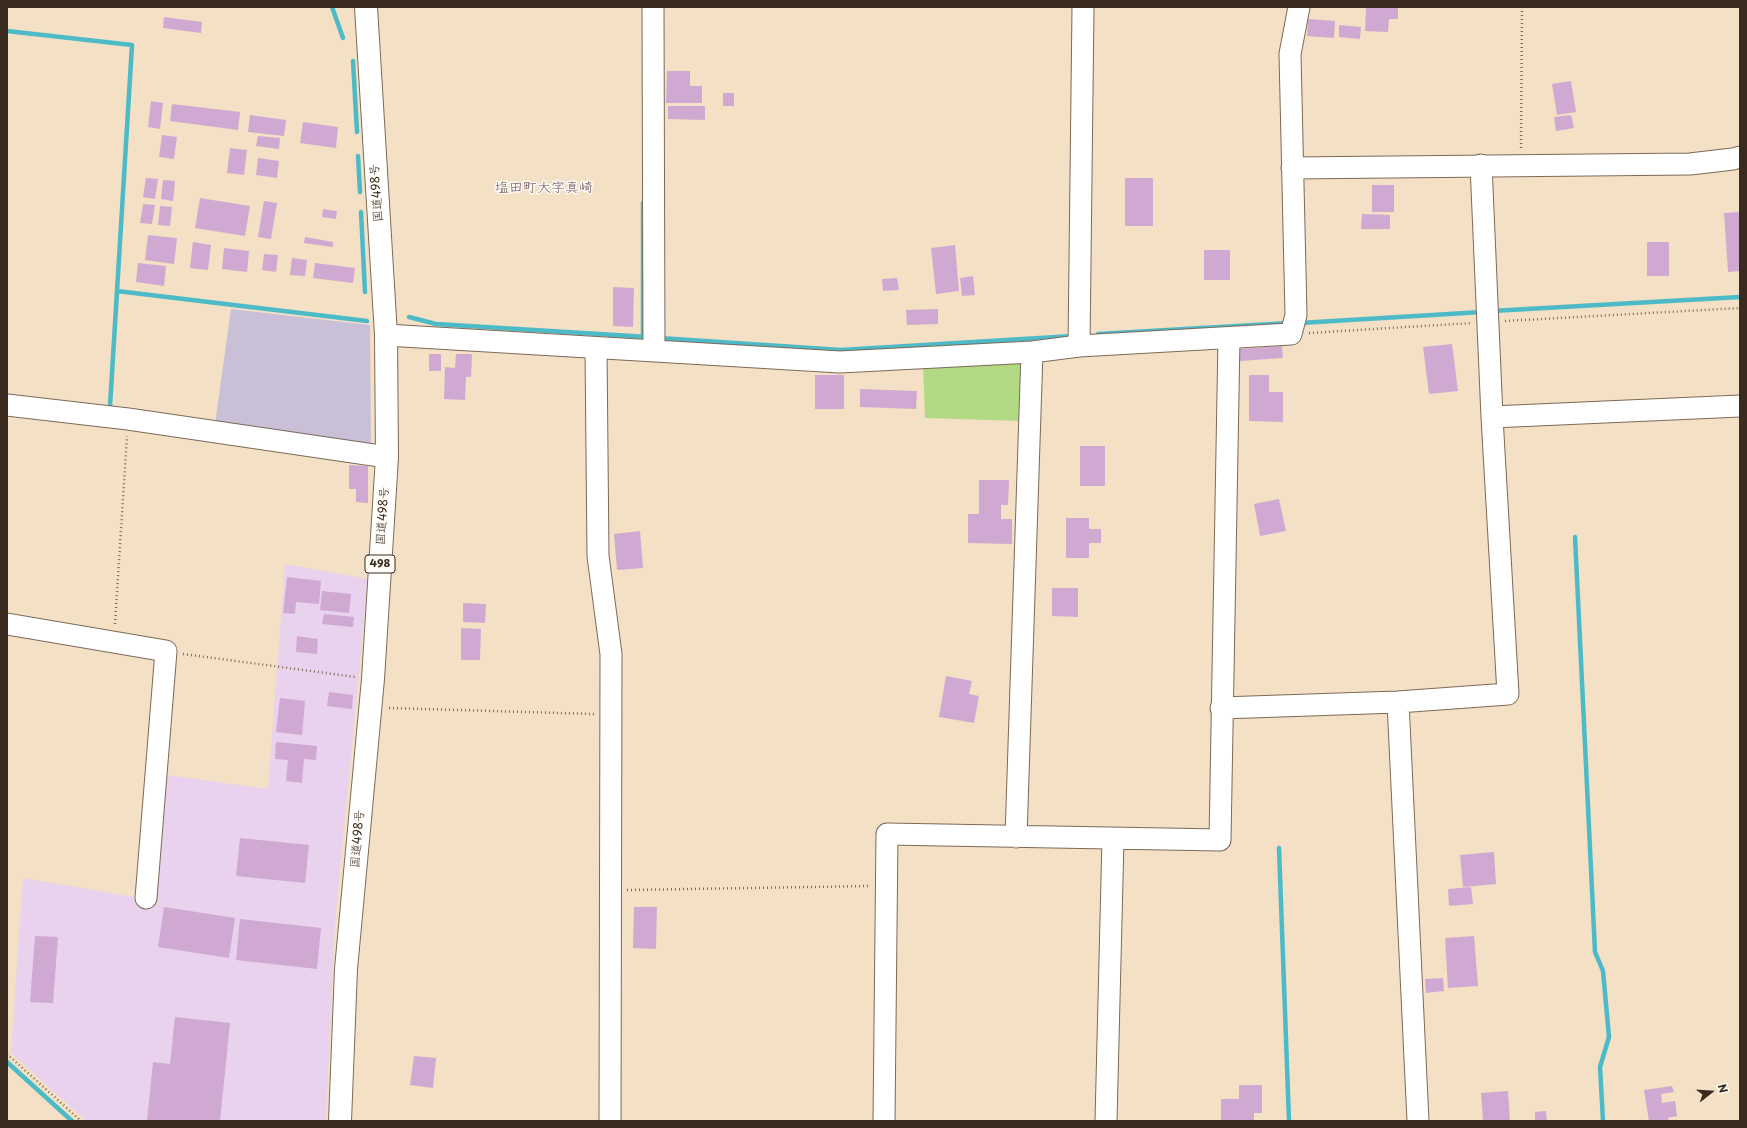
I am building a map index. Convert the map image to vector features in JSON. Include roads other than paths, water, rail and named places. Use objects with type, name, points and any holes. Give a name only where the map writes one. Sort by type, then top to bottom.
[{"type":"highway","name":"国道498号","points":[[340,1121],[346,970],[373,679],[387,457],[386,335],[366,7]]},
{"type":"street","points":[[653,7],[654,351]]},
{"type":"street","points":[[1079,346],[1083,7]]},
{"type":"street","points":[[386,335],[840,362],[1032,352],[1079,346],[1229,338],[1293,325],[1290,54],[1299,7]]},
{"type":"street","points":[[1292,168],[1690,164],[1733,159],[1740,156]]},
{"type":"street","points":[[1221,708],[1398,702],[1508,694],[1492,417],[1481,165]]},
{"type":"street","points":[[884,1121],[887,834],[1220,840],[1221,708],[1229,338]]},
{"type":"street","points":[[596,348],[598,556],[611,654],[610,1121]]},
{"type":"street","points":[[1016,837],[1032,352]]},
{"type":"street","points":[[7,405],[128,419],[387,457]]},
{"type":"street","points":[[1492,417],[1740,406]]},
{"type":"street","points":[[7,624],[166,652],[146,898]]},
{"type":"street","points":[[1398,702],[1418,1121]]},
{"type":"street","points":[[1106,1121],[1113,839]]},
{"type":"waterway","points":[[332,7],[343,38]]},
{"type":"waterway","points":[[7,31],[132,45],[110,406]]},
{"type":"waterway","points":[[353,61],[357,132]]},
{"type":"waterway","points":[[358,156],[360,192]]},
{"type":"waterway","points":[[643,203],[643,337]]},
{"type":"waterway","points":[[361,212],[365,292]]},
{"type":"waterway","points":[[117,291],[367,321]]},
{"type":"waterway","points":[[1492,311],[1740,297]]},
{"type":"waterway","points":[[1300,323],[1482,312]]},
{"type":"waterway","points":[[409,317],[436,324],[648,337]]},
{"type":"waterway","points":[[1098,334],[1289,323]]},
{"type":"waterway","points":[[659,338],[841,350],[1073,336]]},
{"type":"waterway","points":[[1575,537],[1595,952],[1603,971],[1609,1037],[1600,1067],[1603,1121]]},
{"type":"waterway","points":[[1279,848],[1289,1121]]},
{"type":"waterway","points":[[7,1062],[72,1121]]},
{"type":"district","name":"塩田町大字真崎","points":[[544,188]]}]
